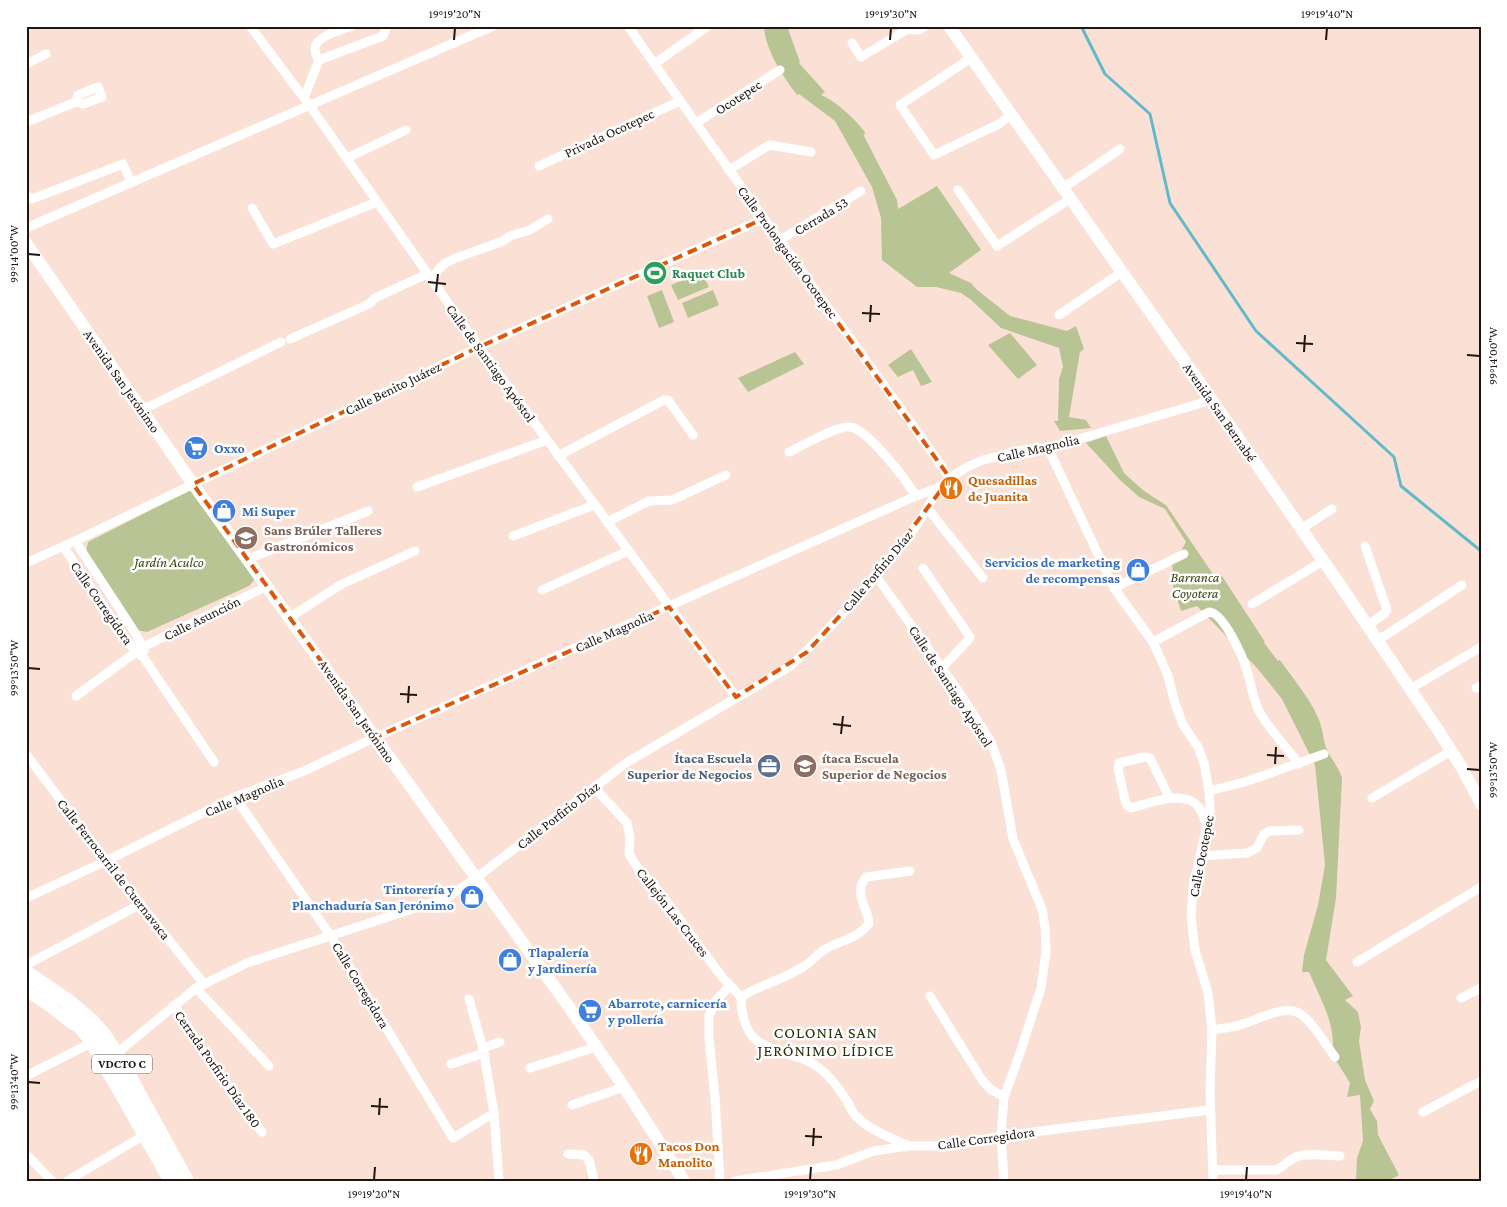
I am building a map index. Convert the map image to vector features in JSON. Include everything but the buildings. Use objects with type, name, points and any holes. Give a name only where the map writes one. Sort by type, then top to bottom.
[{"type":"highway","name":"VDCTO C","points":[[26,972],[67,1001],[92,1022],[104,1036],[119,1059],[186,1181]]},
{"type":"highway","name":"VDCTO C","points":[[26,986],[61,1009],[82,1028],[93,1042],[172,1181]]},
{"type":"main road","name":"Avenida San Bernabé","points":[[949,26],[1212,400],[1451,751],[1476,783],[1481,804]]},
{"type":"main road","name":"Avenida San Jerónimo","points":[[26,243],[193,484],[376,737],[596,1047],[684,1181]]},
{"type":"main road","points":[[26,972],[60,992],[95,1022],[117,1053],[186,1181]]},
{"type":"main road","points":[[26,990],[78,1029],[91,1043],[166,1181]]},
{"type":"main road","points":[[51,1007],[51,999],[60,992]]},
{"type":"street","name":"Calle de Santiago Apóstol","points":[[250,26],[347,158],[478,348],[736,697]]},
{"type":"street","points":[[307,102],[319,60],[314,50],[315,43],[319,39],[352,26]]},
{"type":"street","points":[[319,60],[383,36],[387,26]]},
{"type":"street","points":[[26,228],[293,113],[307,102],[493,26]]},
{"type":"street","name":"Calle Prolongación Ocotepec","points":[[628,26],[763,219],[950,478]]},
{"type":"street","points":[[654,64],[708,26]]},
{"type":"street","points":[[852,43],[861,57],[908,28],[919,30],[925,26]]},
{"type":"street","points":[[26,64],[46,54]]},
{"type":"street","points":[[971,58],[900,105],[934,155],[999,124],[1012,115]]},
{"type":"street","name":"Ocotepec","points":[[696,124],[780,70]]},
{"type":"street","name":"Privada Ocotepec","points":[[539,166],[680,101]]},
{"type":"street","points":[[26,122],[76,102]]},
{"type":"street","points":[[347,158],[406,130]]},
{"type":"street","points":[[729,170],[770,145],[811,152]]},
{"type":"street","points":[[958,190],[997,246],[1067,194],[1120,149]]},
{"type":"street","points":[[26,196],[32,200],[123,164],[131,182]]},
{"type":"street","name":"Cerrada 53","points":[[780,240],[862,192]]},
{"type":"street","points":[[252,208],[273,244],[377,202]]},
{"type":"street","points":[[142,410],[285,341],[369,304],[375,298],[430,278],[445,263],[503,241],[510,236],[530,230],[548,219]]},
{"type":"street","name":"Calle Benito Juárez","points":[[26,563],[478,348],[763,219]]},
{"type":"street","points":[[1059,315],[1122,272]]},
{"type":"street","points":[[558,456],[664,400],[668,400],[693,435]]},
{"type":"street","name":"Calle Magnolia","points":[[26,898],[235,797],[304,771],[376,737],[916,496],[938,488],[967,467],[983,460],[1023,450],[1048,448],[1212,400]]},
{"type":"street","points":[[789,452],[838,428],[849,426],[858,430],[890,460],[916,496]]},
{"type":"street","points":[[417,487],[547,440]]},
{"type":"street","name":"Calle Ocotepec","points":[[1048,448],[1114,588],[1153,642],[1167,672],[1183,725],[1198,747],[1204,762],[1210,811],[1193,888],[1191,916],[1195,950],[1208,993],[1212,1030],[1210,1110],[1213,1181]]},
{"type":"street","points":[[607,522],[649,501],[672,500],[726,476]]},
{"type":"street","name":"Calle Porfirio Díaz","points":[[117,1053],[174,1004],[200,986],[247,963],[446,898],[476,878],[626,762],[788,667],[807,652],[876,576],[928,509],[938,488]]},
{"type":"street","points":[[512,536],[594,505]]},
{"type":"street","points":[[928,509],[983,578]]},
{"type":"street","points":[[1301,529],[1332,509]]},
{"type":"street","points":[[248,559],[368,511]]},
{"type":"street","name":"Calle Corregidora","points":[[75,541],[141,652],[214,762]]},
{"type":"street","name":"Calle Corregidora","points":[[63,546],[124,636],[141,652]]},
{"type":"street","points":[[1365,546],[1387,610],[1367,626]]},
{"type":"street","points":[[290,617],[342,584],[416,551]]},
{"type":"street","points":[[542,590],[628,551]]},
{"type":"street","points":[[1114,588],[1184,554]]},
{"type":"street","points":[[1252,604],[1323,561]]},
{"type":"street","points":[[923,568],[970,636],[970,639],[942,668]]},
{"type":"street","name":"Calle de Santiago Apóstol","points":[[876,576],[942,668],[991,742],[1001,770],[1013,839],[1042,909],[1046,952],[1041,988],[1004,1097],[1001,1136],[1004,1181]]},
{"type":"street","name":"Calle Asunción","points":[[76,696],[141,652],[267,586]]},
{"type":"street","points":[[1377,641],[1462,586]]},
{"type":"street","points":[[1153,642],[1208,612],[1214,612],[1235,642],[1247,669],[1260,713],[1299,764]]},
{"type":"street","points":[[1410,689],[1481,647]]},
{"type":"street","points":[[1372,798],[1451,751]]},
{"type":"street","name":"Calle Ferrocarril de Cuernavaca","points":[[26,754],[106,861],[141,904],[200,986],[269,1066]]},
{"type":"street","points":[[1209,791],[1248,781],[1324,754]]},
{"type":"street","points":[[1168,797],[1150,758],[1145,757],[1119,764],[1118,769],[1128,807],[1131,808],[1168,797],[1191,801],[1198,807],[1207,826]]},
{"type":"street","name":"Callejón Las Cruces","points":[[594,787],[627,823],[630,838],[629,854],[637,867],[664,898],[689,934],[730,986],[741,996]]},
{"type":"street","name":"Calle Corregidora","points":[[235,797],[330,935],[453,1138],[494,1113]]},
{"type":"street","points":[[1200,856],[1247,853],[1256,848],[1264,834],[1270,831],[1299,830]]},
{"type":"street","points":[[908,1146],[880,1133],[855,1115],[831,1079],[817,1066],[798,1057],[769,1048],[754,1038],[741,1010],[741,996],[754,988],[775,982],[806,965],[824,949],[864,930],[869,923],[868,913],[859,892],[860,884],[866,877],[910,871]]},
{"type":"street","points":[[1357,962],[1481,887]]},
{"type":"street","points":[[26,965],[141,904]]},
{"type":"street","points":[[720,1181],[709,1016],[716,1000],[730,986]]},
{"type":"street","points":[[1461,998],[1481,988]]},
{"type":"street","points":[[930,996],[982,1080],[990,1090],[1004,1097]]},
{"type":"street","points":[[469,999],[483,1051],[494,1113],[499,1181]]},
{"type":"street","name":"Cerrada Porfirio Díaz 180","points":[[174,1004],[202,1050],[262,1132]]},
{"type":"street","points":[[1212,1030],[1245,1024],[1278,1012],[1292,1011],[1300,1013],[1307,1020],[1335,1057]]},
{"type":"street","points":[[451,1064],[500,1042]]},
{"type":"street","points":[[26,1076],[91,1043]]},
{"type":"street","points":[[530,1068],[596,1047]]},
{"type":"street","points":[[1422,1112],[1481,1081]]},
{"type":"street","points":[[572,1105],[624,1087]]},
{"type":"street","name":"Calle Corregidora","points":[[735,1181],[836,1165],[874,1151],[908,1146],[950,1146],[1001,1136],[1210,1110]]},
{"type":"street","points":[[67,1181],[141,1137]]},
{"type":"street","points":[[26,1154],[52,1181]]},
{"type":"street","points":[[568,1154],[584,1156],[589,1160],[594,1181]]},
{"type":"street","points":[[1213,1170],[1276,1170],[1285,1166],[1294,1158],[1304,1155],[1340,1156]]},
{"type":"highlighted area","points":[[763,219],[950,478],[876,576],[807,652],[736,697],[669,607],[376,737],[193,484],[479,347]]},
{"type":"green space","points":[[764,26],[787,26],[799,63],[825,92],[821,95],[833,101],[845,111],[865,132],[864,136],[897,200],[898,209],[937,186],[981,250],[949,273],[971,283],[1010,316],[1067,331],[1076,326],[1084,349],[1080,352],[1069,417],[1086,420],[1091,428],[1060,431],[1054,421],[1058,421],[1059,379],[1063,367],[1059,348],[1001,328],[961,293],[936,287],[917,287],[882,260],[881,218],[872,187],[835,121],[799,94],[797,95],[786,80],[771,53]]},
{"type":"green space","points":[[702,272],[709,287],[678,300],[671,285]]},
{"type":"green space","points":[[662,290],[674,322],[659,328],[647,296]]},
{"type":"green space","points":[[713,290],[719,305],[688,318],[682,303]]},
{"type":"green space","points":[[1010,333],[1037,365],[1018,379],[988,345]]},
{"type":"green space","points":[[911,349],[932,382],[921,386],[913,370],[898,377],[888,365]]},
{"type":"green space","points":[[795,352],[804,364],[748,392],[738,378]]},
{"type":"green space","name":"Barranca Coyotera","points":[[1106,436],[1124,473],[1144,491],[1166,505],[1215,577],[1220,573],[1264,643],[1278,661],[1280,660],[1301,689],[1316,713],[1327,750],[1341,774],[1336,898],[1326,960],[1353,996],[1345,1000],[1358,1012],[1361,1027],[1359,1041],[1365,1080],[1374,1101],[1370,1109],[1377,1121],[1378,1135],[1399,1175],[1388,1181],[1356,1181],[1357,1158],[1363,1141],[1360,1095],[1347,1097],[1350,1083],[1332,1054],[1333,1044],[1330,1023],[1309,972],[1302,972],[1304,955],[1318,905],[1325,865],[1315,765],[1282,699],[1257,668],[1197,606],[1181,611],[1171,579],[1173,578],[1172,561],[1186,542],[1165,509],[1139,497],[1120,480],[1086,443]]},
{"type":"green space","name":"Jardín Aculco","points":[[190,490],[255,579],[249,586],[147,632],[137,630],[86,553],[88,542]]},
{"type":"waterway","points":[[1081,26],[1105,74],[1150,114],[1170,203],[1256,331],[1394,457],[1401,486],[1481,551]]},
{"type":"place","name":"Raquet Club","points":[[655,273]]},
{"type":"place","name":"Oxxo","points":[[196,448]]},
{"type":"place","name":"Quesadillas de Juanita","points":[[951,488]]},
{"type":"place","name":"Mi Super","points":[[224,511]]},
{"type":"place","name":"Sans Brúler Talleres Gastronómicos","points":[[246,538]]},
{"type":"place","name":"Servicios de marketing de recompensas","points":[[1138,570]]},
{"type":"place","name":"Ítaca Escuela Superior de Negocios","points":[[769,766]]},
{"type":"place","name":"ítaca Escuela Superior de Negocios","points":[[805,766]]},
{"type":"place","name":"Tintorería y Planchaduría San Jerónimo","points":[[472,897]]},
{"type":"place","name":"Tlapalería y Jardinería","points":[[510,960]]},
{"type":"place","name":"Abarrote, carnicería y pollería","points":[[590,1011]]},
{"type":"place","name":"Tacos Don Manolito","points":[[641,1154]]},
{"type":"district","name":"COLONIA SAN JERÓNIMO LÍDICE","points":[[826,1041]]}]
